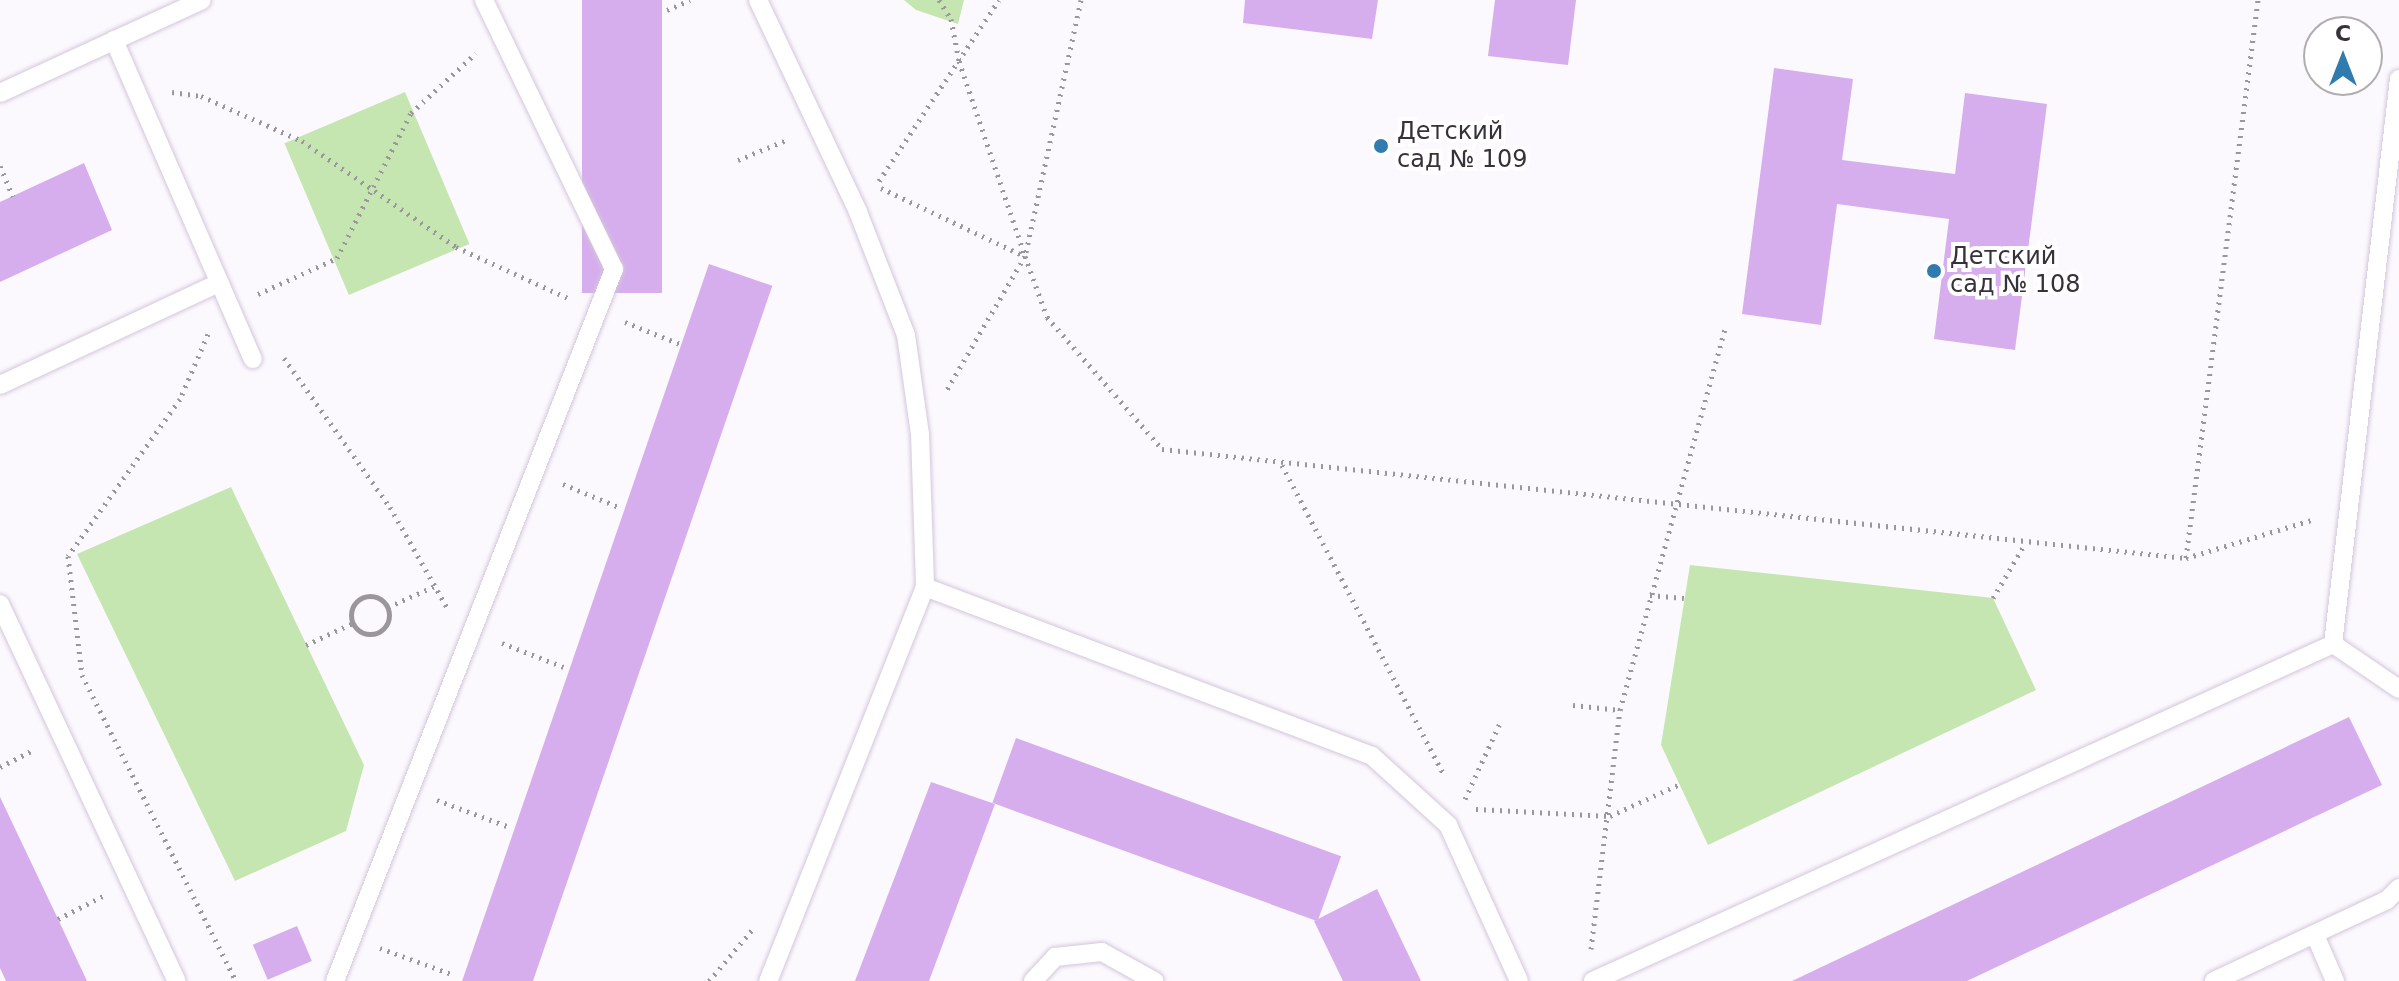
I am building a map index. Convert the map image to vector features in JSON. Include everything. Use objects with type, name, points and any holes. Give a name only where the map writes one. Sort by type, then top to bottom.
[{"type":"lane","points":[[0,93],[201,0]]},
{"type":"lane","points":[[335,981],[614,269],[484,0]]},
{"type":"lane","points":[[758,0],[858,212],[906,335],[920,434],[925,587],[768,981]]},
{"type":"lane","points":[[114,40],[253,359]]},
{"type":"lane","points":[[2333,644],[2399,79]]},
{"type":"lane","points":[[0,385],[219,283]]},
{"type":"lane","points":[[925,587],[1372,756],[1448,825],[1519,981]]},
{"type":"lane","points":[[0,604],[177,981]]},
{"type":"lane","points":[[2333,644],[2399,689]]},
{"type":"lane","points":[[1591,973],[2333,644]]},
{"type":"lane","points":[[2214,981],[2387,900],[2399,888]]},
{"type":"lane","points":[[2315,935],[2335,981]]},
{"type":"lane","points":[[1033,981],[1055,957],[1102,952],[1154,981]]},
{"type":"path","points":[[667,10],[690,0]]},
{"type":"path","points":[[939,0],[951,19],[959,61],[1047,317],[1162,449],[1677,507],[2186,558],[2351,508]]},
{"type":"path","points":[[999,0],[876,185],[1025,256]]},
{"type":"path","points":[[920,434],[1025,256],[1081,0]]},
{"type":"path","points":[[2186,558],[2258,0]]},
{"type":"path","points":[[236,981],[82,675],[68,556],[180,399],[200,345],[229,307],[337,258],[411,113],[500,32]]},
{"type":"path","points":[[134,88],[201,96],[302,141],[456,247],[596,311],[680,344]]},
{"type":"path","points":[[738,160],[816,128]]},
{"type":"path","points":[[0,166],[13,196]]},
{"type":"path","points":[[1591,973],[1620,710],[1725,329]]},
{"type":"path","points":[[253,359],[287,358],[336,438],[390,507],[455,621],[471,631],[564,667]]},
{"type":"path","points":[[1282,464],[1447,781]]},
{"type":"path","points":[[533,472],[621,508]]},
{"type":"path","points":[[1993,598],[2026,543]]},
{"type":"path","points":[[388,607],[435,586]]},
{"type":"path","points":[[1650,595],[1684,598]]},
{"type":"path","points":[[353,623],[354,604],[362,598],[372,596],[388,607]]},
{"type":"path","points":[[353,623],[373,634],[383,629],[388,607]]},
{"type":"path","points":[[306,645],[353,623]]},
{"type":"path","points":[[1573,705],[1620,710]]},
{"type":"path","points":[[1460,808],[1500,723]]},
{"type":"path","points":[[1460,808],[1610,816],[1680,784]]},
{"type":"path","points":[[409,789],[507,826]]},
{"type":"path","points":[[1454,795],[1460,808]]},
{"type":"path","points":[[58,919],[131,882]]},
{"type":"path","points":[[351,938],[454,975]]},
{"type":"green space","points":[[904,0],[964,0],[958,24],[916,10]]},
{"type":"green space","points":[[405,92],[469,244],[349,295],[284,143]]},
{"type":"green space","points":[[231,487],[364,765],[346,831],[235,881],[77,554]]},
{"type":"green space","points":[[1690,565],[1993,598],[2036,690],[1708,845],[1661,745]]},
{"type":"building","points":[[582,0],[662,0],[662,293],[582,293]]},
{"type":"building","points":[[1245,0],[1378,0],[1372,39],[1243,23]]},
{"type":"building","points":[[1495,0],[1576,0],[1568,65],[1488,56]]},
{"type":"building","points":[[1774,68],[1853,79],[1842,160],[1955,174],[1965,93],[2047,104],[2015,350],[1934,339],[1949,219],[1837,204],[1821,325],[1742,314]]},
{"type":"building","points":[[84,163],[112,230],[0,282],[0,202]]},
{"type":"building","points":[[709,264],[772,286],[533,981],[462,981]]},
{"type":"building","points":[[2349,717],[2382,785],[1967,981],[1792,981]]},
{"type":"building","points":[[1016,738],[1341,856],[1318,921],[992,803]]},
{"type":"building","points":[[931,782],[995,804],[929,981],[855,981]]},
{"type":"building","points":[[0,797],[87,981],[6,981],[0,968]]},
{"type":"building","points":[[1377,889],[1421,981],[1343,981],[1314,921]]},
{"type":"building","points":[[297,926],[312,961],[268,980],[253,945]]},
{"type":"place","name":"Детский сад № 109","points":[[1381,146]]},
{"type":"place","name":"Детский сад № 108","points":[[1934,271]]}]
